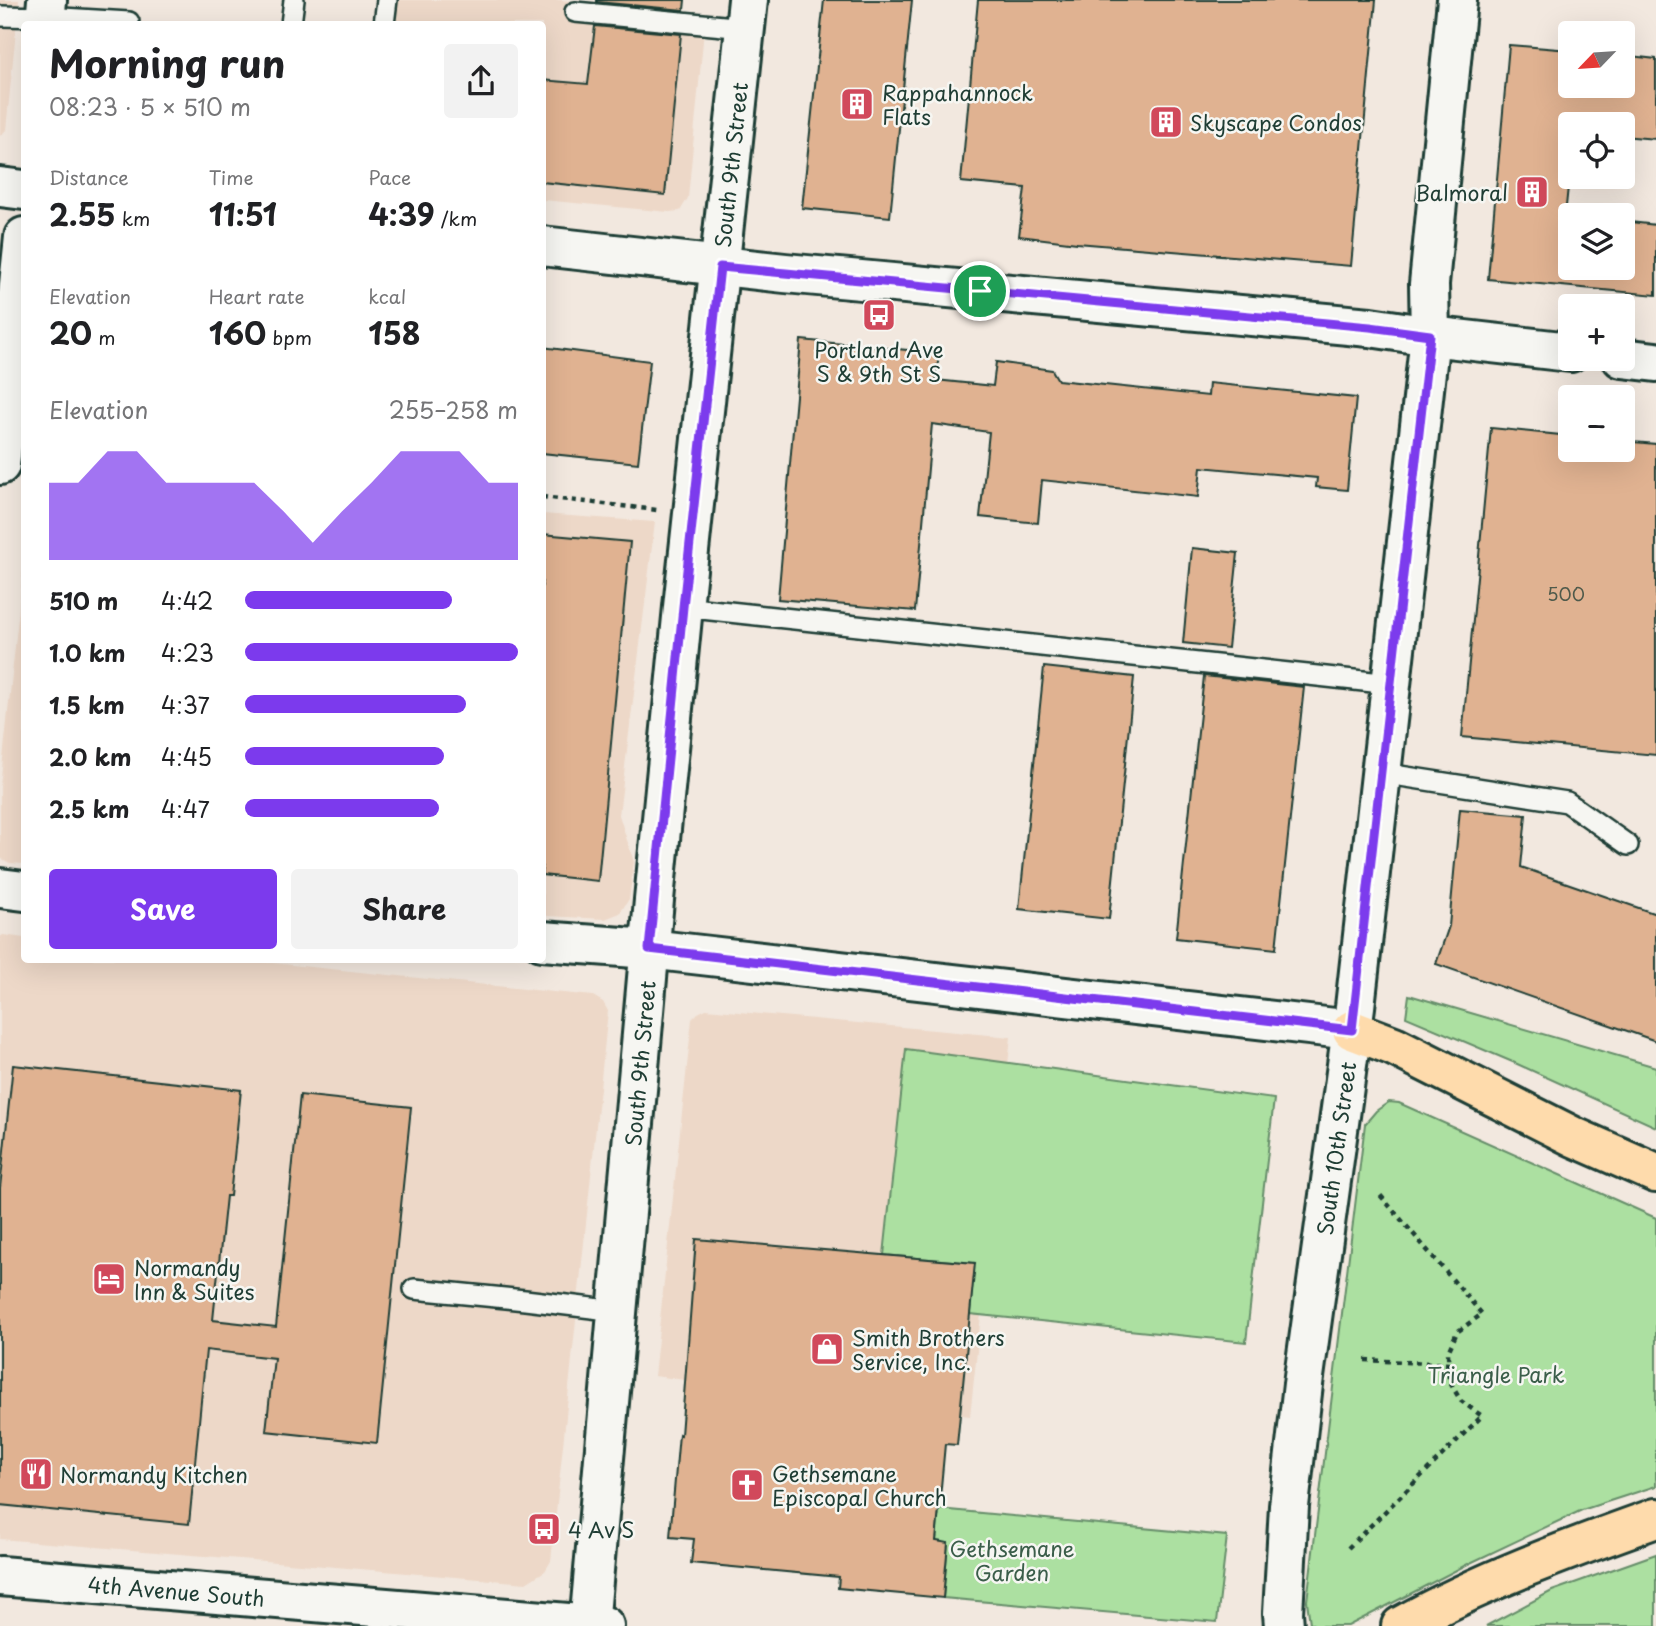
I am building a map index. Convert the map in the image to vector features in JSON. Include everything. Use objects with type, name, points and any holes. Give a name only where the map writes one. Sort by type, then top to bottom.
[{"type":"highway","points":[[1352,1030],[1394,1046],[1574,1137],[1656,1174]]},
{"type":"highway","points":[[1401,1626],[1429,1610],[1551,1556],[1656,1518]]},
{"type":"street","name":"South 10th Street","points":[[1284,1626],[1289,1506],[1352,1030],[1430,335],[1429,284],[1457,0]]},
{"type":"street","name":"South 9th Street","points":[[594,1626],[617,1311],[649,949],[747,14]]},
{"type":"street","points":[[0,187],[21,190]]},
{"type":"street","points":[[546,246],[720,267],[1370,327],[1558,351]]},
{"type":"street","points":[[0,465],[21,266]]},
{"type":"street","points":[[1635,360],[1656,362]]},
{"type":"street","points":[[0,888],[21,891]]},
{"type":"street","points":[[546,941],[649,949],[1352,1030]]},
{"type":"street","name":"4th Avenue South","points":[[0,1576],[594,1626]]},
{"type":"lane","points":[[291,21],[293,0]]},
{"type":"lane","points":[[384,21],[387,0]]},
{"type":"lane","points":[[575,12],[747,14]]},
{"type":"lane","points":[[0,16],[46,14],[119,21]]},
{"type":"lane","points":[[683,607],[1391,684]]},
{"type":"lane","points":[[1381,773],[1567,802],[1628,845]]},
{"type":"lane","points":[[414,1289],[617,1311]]},
{"type":"path","points":[[546,498],[646,510],[693,512]]},
{"type":"path","points":[[1348,1548],[1482,1416],[1461,1401],[1449,1381],[1448,1352],[1457,1332],[1482,1314],[1380,1195]]},
{"type":"path","points":[[1365,1360],[1449,1364]]},
{"type":"shaded area","points":[[0,0],[19,0],[6,130],[0,136]]},
{"type":"shaded area","points":[[391,0],[561,0],[705,20],[688,198],[680,211],[546,200],[546,21],[388,21]]},
{"type":"shaded area","points":[[546,514],[655,522],[619,815],[634,862],[629,899],[620,913],[605,919],[547,916]]},
{"type":"shaded area","points":[[21,590],[21,864],[10,863],[0,858],[0,787]]},
{"type":"shaded area","points":[[0,937],[21,938],[21,963],[273,963],[593,996],[603,1002],[608,1011],[551,1561],[545,1571],[526,1583],[0,1539]]},
{"type":"shaded area","points":[[706,1009],[1011,1037],[970,1416],[654,1376],[692,1019]]},
{"type":"green space","points":[[1409,995],[1656,1067],[1656,1127],[1406,1017]]},
{"type":"green space","points":[[906,1049],[1274,1099],[1246,1342],[970,1314],[974,1263],[884,1255]]},
{"type":"green space","name":"Triangle Park","points":[[1389,1102],[1399,1103],[1656,1218],[1656,1486],[1582,1510],[1468,1564],[1348,1626],[1316,1626],[1310,1623],[1307,1601],[1365,1124],[1376,1111]]},
{"type":"green space","name":"Gethsemane Garden","points":[[939,1509],[1227,1536],[1217,1622],[943,1598],[948,1543],[936,1541]]},
{"type":"green space","points":[[1656,1554],[1656,1626],[1486,1626],[1552,1591]]},
{"type":"building","points":[[597,0],[685,0],[684,10]]},
{"type":"building","name":"Rappahannock Flats","points":[[824,0],[912,0],[890,217],[802,208]]},
{"type":"building","name":"Skyscape Condos","points":[[978,0],[1376,0],[1351,266],[1019,236],[1025,188],[961,182]]},
{"type":"building","points":[[595,26],[681,34],[665,195],[546,182],[546,80],[588,84]]},
{"type":"building","name":"Balmoral","points":[[1509,45],[1558,49],[1558,98],[1635,98],[1635,57],[1656,59],[1656,139],[1635,137],[1635,112],[1558,112],[1558,189],[1568,189],[1566,203],[1558,203],[1558,280],[1635,280],[1635,223],[1656,225],[1656,295],[1488,279]]},
{"type":"building","points":[[801,340],[939,353],[936,380],[993,386],[996,362],[1052,370],[1058,380],[1208,396],[1209,383],[1356,398],[1347,490],[1316,487],[1317,478],[1201,467],[1198,497],[1042,480],[1038,523],[980,517],[989,432],[932,424],[915,611],[778,599]]},
{"type":"building","points":[[546,348],[650,361],[638,463],[546,453]]},
{"type":"building","points":[[1491,428],[1558,435],[1558,462],[1635,462],[1635,442],[1656,444],[1656,755],[1462,737]]},
{"type":"building","points":[[546,534],[630,542],[598,881],[546,875]]},
{"type":"building","points":[[1192,548],[1238,553],[1228,648],[1183,643]]},
{"type":"building","points":[[1044,667],[1134,677],[1109,919],[1019,909]]},
{"type":"building","points":[[1204,676],[1304,687],[1276,949],[1176,938]]},
{"type":"building","points":[[1460,809],[1526,815],[1521,867],[1656,914],[1656,1041],[1436,964],[1449,926]]},
{"type":"building","name":"Normandy Inn & Suites","points":[[13,1065],[241,1090],[213,1320],[276,1327],[300,1095],[411,1107],[377,1443],[266,1431],[274,1358],[206,1350],[189,1524],[0,1505],[0,1188]]},
{"type":"building","points":[[696,1239],[975,1263],[957,1445],[945,1444],[936,1541],[948,1543],[943,1598],[838,1588],[839,1577],[691,1563],[694,1539],[670,1537]]},
{"type":"place","name":"Rappahannock Flats","points":[[857,104]]},
{"type":"place","name":"Skyscape Condos","points":[[1166,122]]},
{"type":"place","name":"Balmoral","points":[[1532,192]]},
{"type":"place","name":"Portland Ave S & 9th St S","points":[[879,315]]},
{"type":"place","name":"Normandy Inn & Suites","points":[[109,1279]]},
{"type":"place","name":"Smith Brothers Service, Inc.","points":[[827,1349]]},
{"type":"place","name":"Normandy Kitchen","points":[[36,1474]]},
{"type":"place","name":"Gethsemane Episcopal Church","points":[[747,1485]]},
{"type":"place","name":"4 Av S","points":[[544,1529]]},
{"type":"route","points":[[720,267],[980,291],[1370,327],[1430,335],[1352,1030],[649,949],[720,267]]}]
